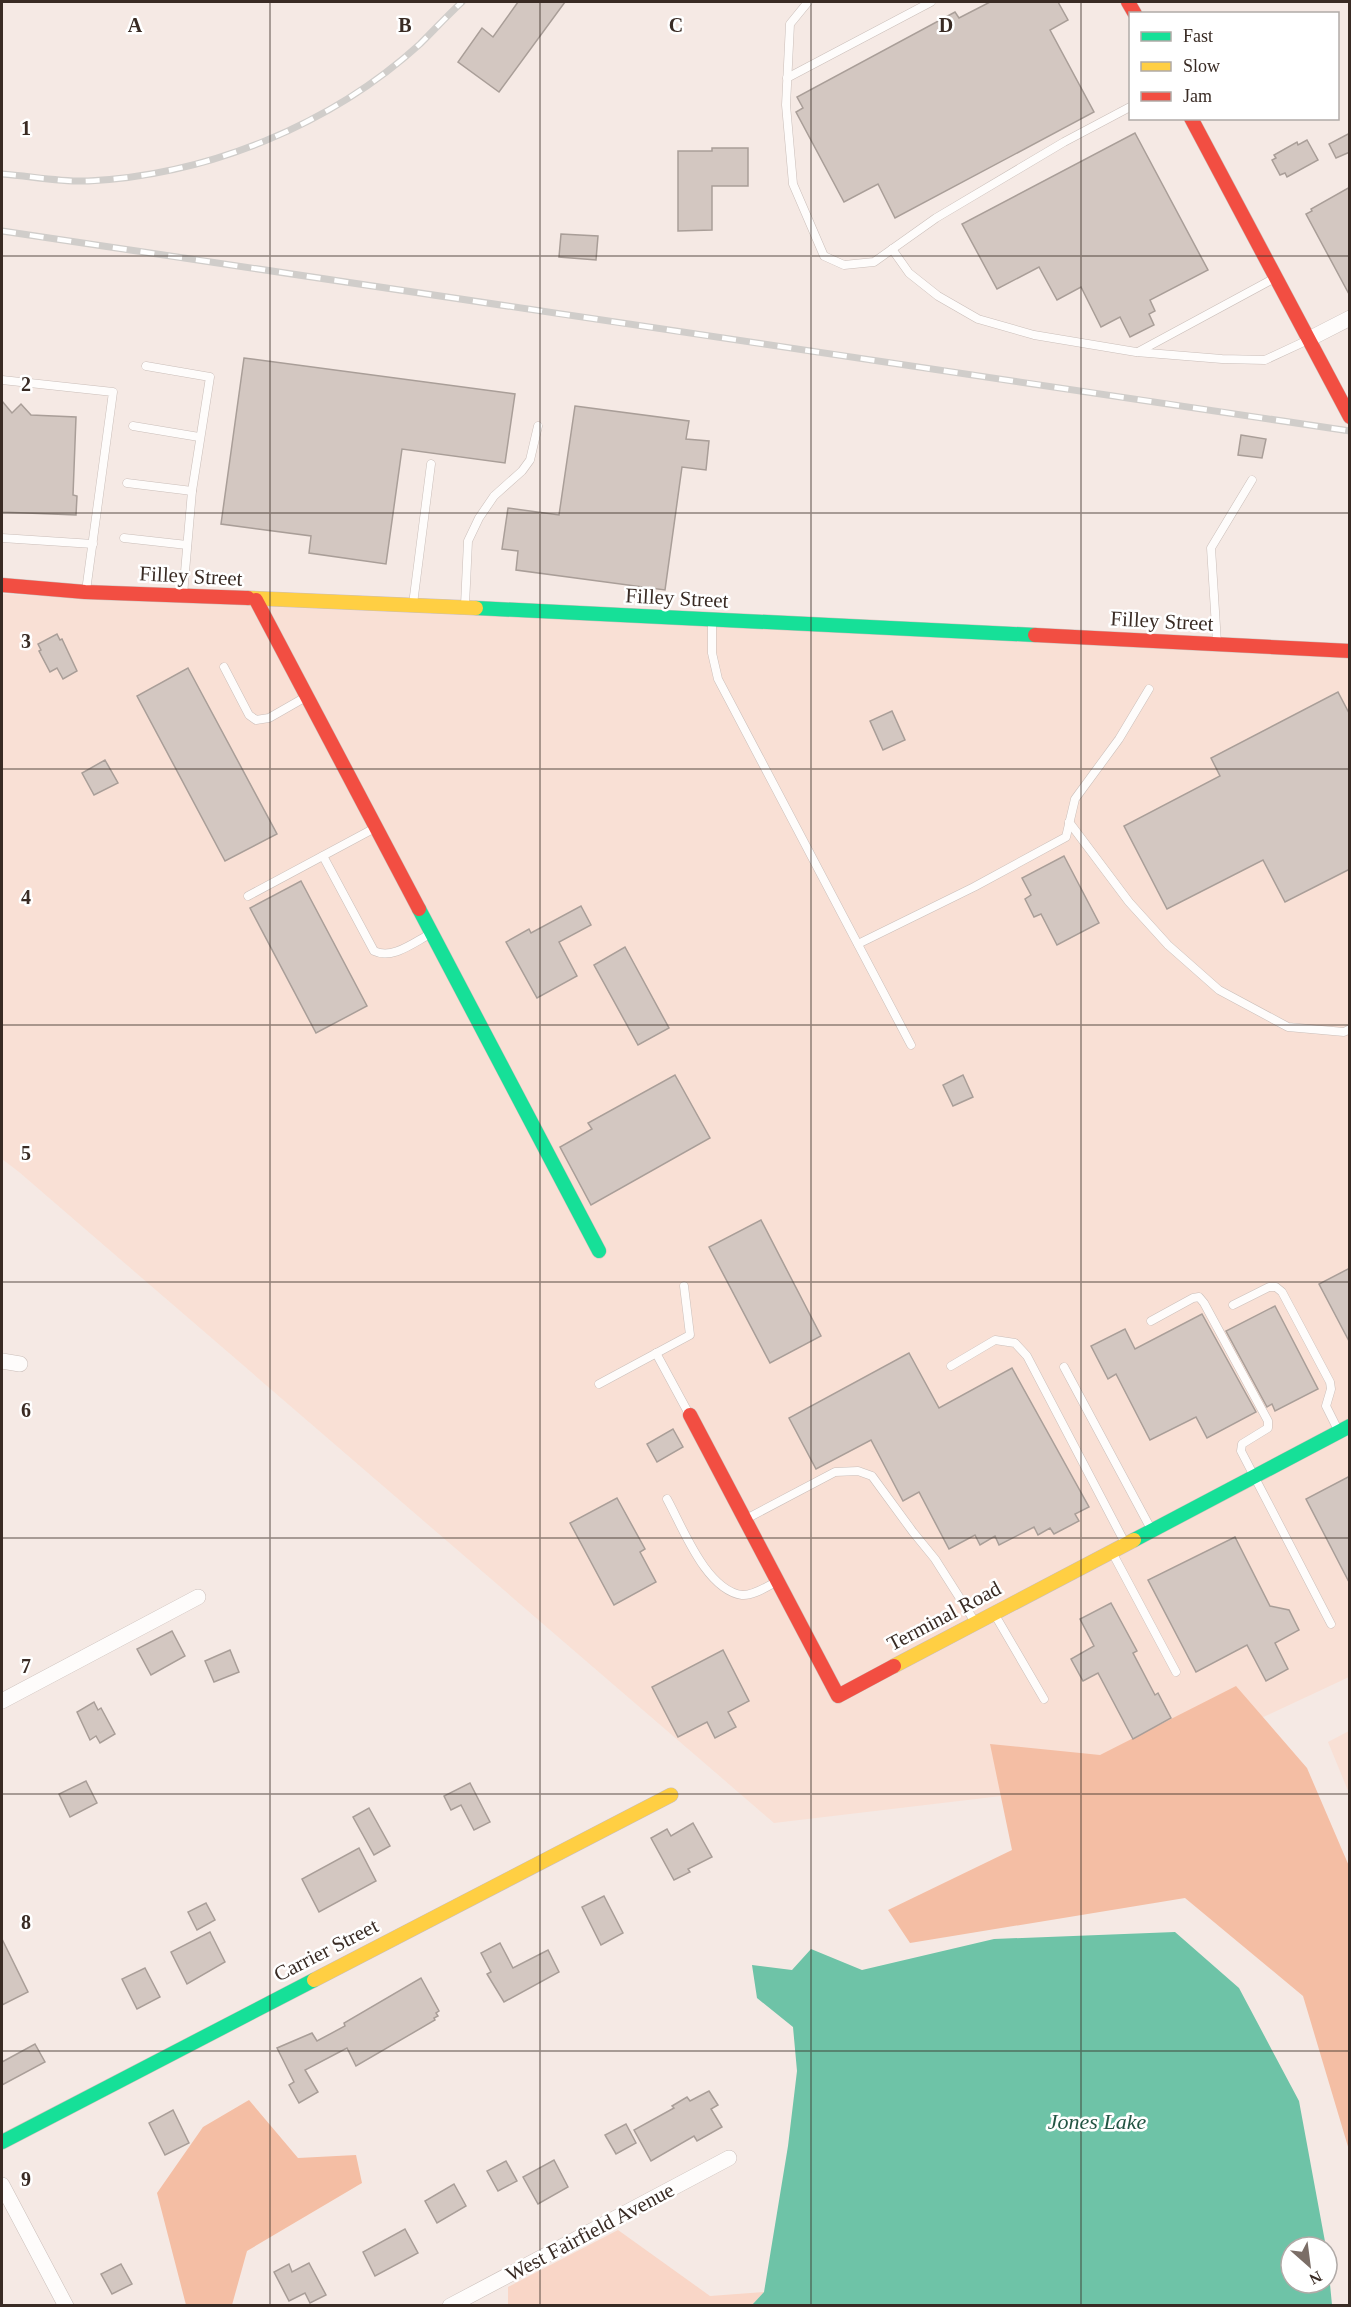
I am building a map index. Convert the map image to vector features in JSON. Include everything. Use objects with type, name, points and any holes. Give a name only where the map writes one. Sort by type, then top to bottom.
[{"type":"street","points":[[1192,120],[1350,417]]},
{"type":"street","points":[[1309,339],[1350,318]]},
{"type":"street","name":"Filley Street","points":[[2,585],[85,592],[465,607],[1350,651]]},
{"type":"street","points":[[256,600],[599,1251]]},
{"type":"street","points":[[2,1361],[20,1364]]},
{"type":"street","name":"Terminal Road","points":[[690,1415],[838,1696],[1344,1429]]},
{"type":"street","points":[[2,1701],[198,1597]]},
{"type":"street","name":"Carrier Street","points":[[2,2142],[671,1795]]},
{"type":"street","name":"West Fairfield Avenue","points":[[450,2306],[729,2158]]},
{"type":"street","points":[[2,2185],[66,2306]]},
{"type":"lane","points":[[808,2],[790,24],[786,105],[793,184],[824,256],[844,265],[874,262],[936,218],[1064,142],[1129,108]]},
{"type":"lane","points":[[787,78],[931,2]]},
{"type":"lane","points":[[892,249],[909,273],[938,296],[978,320],[1034,335],[1136,352],[1264,360],[1309,339]]},
{"type":"lane","points":[[1136,352],[1276,277]]},
{"type":"lane","points":[[146,366],[210,377],[192,491],[183,596]]},
{"type":"lane","points":[[2,380],[114,392],[85,592]]},
{"type":"lane","points":[[133,426],[200,437]]},
{"type":"lane","points":[[465,607],[468,541],[479,518],[494,496],[522,471],[530,460],[538,426]]},
{"type":"lane","points":[[413,605],[431,464]]},
{"type":"lane","points":[[1217,645],[1211,548],[1252,480]]},
{"type":"lane","points":[[128,483],[192,491]]},
{"type":"lane","points":[[2,538],[93,544]]},
{"type":"lane","points":[[124,538],[187,545]]},
{"type":"lane","points":[[712,621],[712,652],[718,679],[911,1045]]},
{"type":"lane","points":[[224,667],[249,715],[256,720],[269,718],[308,696]]},
{"type":"lane","points":[[858,944],[974,887],[1066,837],[1075,799],[1119,739],[1149,689]]},
{"type":"lane","points":[[1070,822],[1129,902],[1168,945],[1219,990],[1288,1027],[1344,1032],[1350,1029]]},
{"type":"lane","points":[[248,896],[377,827]]},
{"type":"lane","points":[[323,856],[374,951],[381,955],[393,953],[432,933]]},
{"type":"lane","points":[[599,1384],[690,1335],[684,1286]]},
{"type":"lane","points":[[1233,1305],[1269,1287],[1276,1287],[1282,1292],[1330,1382],[1331,1389],[1326,1406],[1344,1429]]},
{"type":"lane","points":[[1151,1321],[1193,1298],[1199,1298],[1204,1303],[1268,1421],[1268,1428],[1242,1444],[1241,1451],[1331,1624]]},
{"type":"lane","points":[[951,1366],[995,1340],[1015,1343],[1027,1356],[1126,1544]]},
{"type":"lane","points":[[656,1353],[690,1415]]},
{"type":"lane","points":[[1064,1367],[1152,1530]]},
{"type":"lane","points":[[745,1519],[835,1472],[858,1471],[872,1476],[935,1559],[976,1623]]},
{"type":"lane","points":[[667,1499],[707,1572],[722,1586],[742,1595],[756,1593],[778,1582]]},
{"type":"lane","points":[[1112,1551],[1176,1672]]},
{"type":"lane","points":[[994,1613],[1044,1699]]},
{"type":"shaded area","points":[[2,594],[1349,651],[1349,1677],[1127,1781],[774,1823],[2,1159]]},
{"type":"shaded area","points":[[1236,1686],[1307,1768],[1349,1866],[1349,2150],[1303,1996],[1185,1898],[910,1943],[888,1910],[1012,1850],[990,1744],[1100,1755]]},
{"type":"shaded area","points":[[1349,1731],[1349,1793],[1328,1742]]},
{"type":"shaded area","points":[[249,2100],[298,2158],[356,2155],[362,2183],[247,2251],[232,2305],[186,2305],[157,2193],[203,2127]]},
{"type":"shaded area","points":[[618,2230],[710,2296],[764,2292],[752,2305],[508,2306],[508,2287]]},
{"type":"water","name":"Jones Lake","points":[[1175,1932],[1239,1988],[1299,2101],[1324,2235],[1279,2235],[1279,2295],[1331,2295],[1332,2305],[752,2305],[764,2292],[788,2146],[797,2071],[793,2027],[757,1998],[752,1965],[792,1970],[811,1949],[862,1970],[994,1939]]},
{"type":"building","points":[[518,2],[565,2],[499,92],[458,62],[482,28],[493,37]]},
{"type":"building","points":[[990,2],[1058,2],[1068,20],[1050,30],[1094,112],[895,218],[878,184],[844,202],[796,112],[803,108],[797,97],[955,12],[959,18]]},
{"type":"building","points":[[1135,133],[1208,270],[1150,300],[1155,311],[1149,314],[1154,325],[1130,337],[1120,317],[1101,327],[1081,287],[1057,300],[1039,267],[997,289],[962,224]]},
{"type":"building","points":[[1350,133],[1350,152],[1336,158],[1329,144]]},
{"type":"building","points":[[1307,140],[1318,160],[1287,177],[1285,173],[1280,175],[1272,160],[1276,158],[1274,155],[1297,142],[1298,145]]},
{"type":"building","points":[[712,148],[748,148],[748,186],[712,186],[712,230],[678,231],[678,151],[712,151]]},
{"type":"building","points":[[1350,187],[1350,296],[1306,214]]},
{"type":"building","points":[[561,234],[598,236],[596,260],[559,257]]},
{"type":"building","points":[[244,358],[515,394],[505,463],[402,449],[386,564],[309,553],[311,536],[221,524]]},
{"type":"building","points":[[2,401],[12,413],[21,404],[31,415],[76,417],[73,495],[77,496],[76,515],[2,512]]},
{"type":"building","points":[[575,406],[689,421],[686,439],[709,441],[706,470],[682,467],[665,590],[516,570],[518,551],[502,549],[508,508],[559,515]]},
{"type":"building","points":[[1241,435],[1266,439],[1262,458],[1238,455]]},
{"type":"building","points":[[57,634],[60,640],[62,639],[77,671],[63,679],[57,668],[50,672],[39,651],[41,650],[38,644]]},
{"type":"building","points":[[188,668],[277,834],[225,861],[137,696]]},
{"type":"building","points":[[1338,692],[1350,715],[1350,869],[1285,902],[1263,860],[1167,909],[1124,826],[1220,776],[1211,758]]},
{"type":"building","points":[[892,711],[905,740],[883,750],[870,721]]},
{"type":"building","points":[[105,760],[118,783],[94,795],[82,773]]},
{"type":"building","points":[[1064,856],[1099,923],[1057,945],[1041,914],[1034,917],[1025,899],[1031,895],[1022,878]]},
{"type":"building","points":[[301,881],[367,1006],[316,1033],[250,908]]},
{"type":"building","points":[[581,906],[591,925],[559,942],[577,976],[537,998],[506,942],[529,929],[531,933]]},
{"type":"building","points":[[625,947],[669,1028],[638,1045],[594,965]]},
{"type":"building","points":[[675,1075],[710,1138],[591,1205],[560,1147],[592,1129],[588,1123]]},
{"type":"building","points":[[963,1075],[973,1097],[953,1106],[943,1085]]},
{"type":"building","points":[[761,1220],[821,1336],[770,1363],[709,1247]]},
{"type":"building","points":[[1350,1268],[1350,1343],[1319,1284]]},
{"type":"building","points":[[1275,1306],[1318,1389],[1275,1411],[1272,1404],[1267,1407],[1226,1331]]},
{"type":"building","points":[[1202,1314],[1256,1412],[1207,1438],[1196,1417],[1150,1440],[1116,1374],[1108,1379],[1091,1346],[1125,1329],[1135,1349]]},
{"type":"building","points":[[909,1353],[939,1408],[1012,1368],[1089,1507],[1075,1514],[1079,1521],[1054,1534],[1050,1528],[1038,1535],[1034,1527],[999,1545],[995,1536],[980,1545],[975,1535],[949,1549],[919,1492],[903,1501],[871,1440],[816,1469],[789,1418]]},
{"type":"building","points":[[673,1429],[683,1447],[657,1462],[647,1444]]},
{"type":"building","points":[[1350,1476],[1350,1584],[1306,1499]]},
{"type":"building","points":[[617,1498],[645,1549],[640,1552],[656,1582],[614,1605],[570,1523]]},
{"type":"building","points":[[1235,1537],[1270,1606],[1289,1610],[1299,1630],[1275,1643],[1288,1669],[1266,1681],[1247,1645],[1196,1672],[1148,1580]]},
{"type":"building","points":[[1111,1603],[1137,1651],[1133,1653],[1155,1695],[1158,1693],[1171,1718],[1133,1739],[1098,1673],[1083,1681],[1071,1659],[1094,1646],[1080,1619]]},
{"type":"building","points":[[172,1631],[185,1656],[151,1675],[137,1649]]},
{"type":"building","points":[[230,1650],[239,1672],[214,1682],[205,1661]]},
{"type":"building","points":[[723,1650],[749,1701],[728,1712],[736,1727],[715,1738],[707,1722],[678,1737],[652,1687]]},
{"type":"building","points":[[94,1702],[98,1710],[101,1708],[115,1734],[100,1743],[96,1736],[90,1740],[77,1712]]},
{"type":"building","points":[[86,1781],[97,1803],[70,1817],[59,1794]]},
{"type":"building","points":[[470,1783],[490,1822],[474,1830],[461,1805],[451,1810],[444,1796]]},
{"type":"building","points":[[369,1808],[390,1846],[374,1855],[353,1817]]},
{"type":"building","points":[[693,1823],[712,1857],[688,1869],[690,1872],[674,1880],[651,1838],[667,1829],[671,1836]]},
{"type":"building","points":[[359,1848],[376,1881],[319,1912],[302,1879]]},
{"type":"building","points":[[604,1896],[623,1933],[601,1945],[582,1907]]},
{"type":"building","points":[[206,1903],[215,1920],[197,1930],[188,1912]]},
{"type":"building","points":[[210,1932],[225,1962],[187,1984],[171,1952]]},
{"type":"building","points":[[2,1939],[28,1992],[2,2005]]},
{"type":"building","points":[[500,1943],[513,1968],[548,1950],[559,1972],[504,2002],[487,1974],[491,1972],[481,1953]]},
{"type":"building","points":[[145,1968],[160,1997],[137,2009],[122,1979]]},
{"type":"building","points":[[421,1978],[439,2011],[436,2013],[438,2016],[434,2018],[435,2020],[356,2066],[347,2048],[305,2070],[318,2092],[299,2103],[289,2085],[294,2082],[277,2048],[312,2033],[317,2041]]},
{"type":"building","points":[[35,2044],[45,2062],[2,2085],[2,2062]]},
{"type":"building","points":[[709,2091],[718,2105],[711,2109],[722,2127],[697,2141],[694,2136],[651,2161],[634,2130],[674,2108],[672,2106],[687,2097],[690,2101]]},
{"type":"building","points":[[173,2110],[189,2143],[165,2155],[149,2123]]},
{"type":"building","points":[[626,2124],[636,2143],[616,2154],[605,2135]]},
{"type":"building","points":[[554,2160],[568,2187],[538,2204],[523,2177]]},
{"type":"building","points":[[506,2161],[517,2181],[498,2191],[487,2171]]},
{"type":"building","points":[[454,2184],[466,2206],[437,2223],[425,2201]]},
{"type":"building","points":[[405,2229],[418,2253],[375,2276],[363,2252]]},
{"type":"building","points":[[309,2263],[326,2295],[310,2303],[305,2293],[289,2301],[274,2272],[289,2264],[292,2272]]},
{"type":"building","points":[[121,2264],[132,2284],[112,2294],[101,2274]]},
{"type":"railway","points":[[2,174],[77,181],[133,177],[178,168],[266,141],[347,99],[385,73],[420,44],[462,2]]},
{"type":"railway","points":[[2,231],[1350,431]]},
{"type":"traffic: fast","points":[[476,608],[1035,635]]},
{"type":"traffic: fast","points":[[419,909],[599,1251]]},
{"type":"traffic: fast","points":[[1134,1540],[1350,1426]]},
{"type":"traffic: fast","points":[[2,2142],[314,1980]]},
{"type":"traffic: slow","points":[[248,598],[476,608]]},
{"type":"traffic: slow","points":[[894,1666],[1134,1540]]},
{"type":"traffic: slow","points":[[314,1980],[671,1795]]},
{"type":"traffic: jam","points":[[1128,2],[1134,12]]},
{"type":"traffic: jam","points":[[1192,120],[1350,417]]},
{"type":"traffic: jam","points":[[2,585],[85,592],[248,598]]},
{"type":"traffic: jam","points":[[256,600],[419,909]]},
{"type":"traffic: jam","points":[[1035,635],[1350,651]]},
{"type":"traffic: jam","points":[[690,1415],[838,1696],[894,1666]]}]
